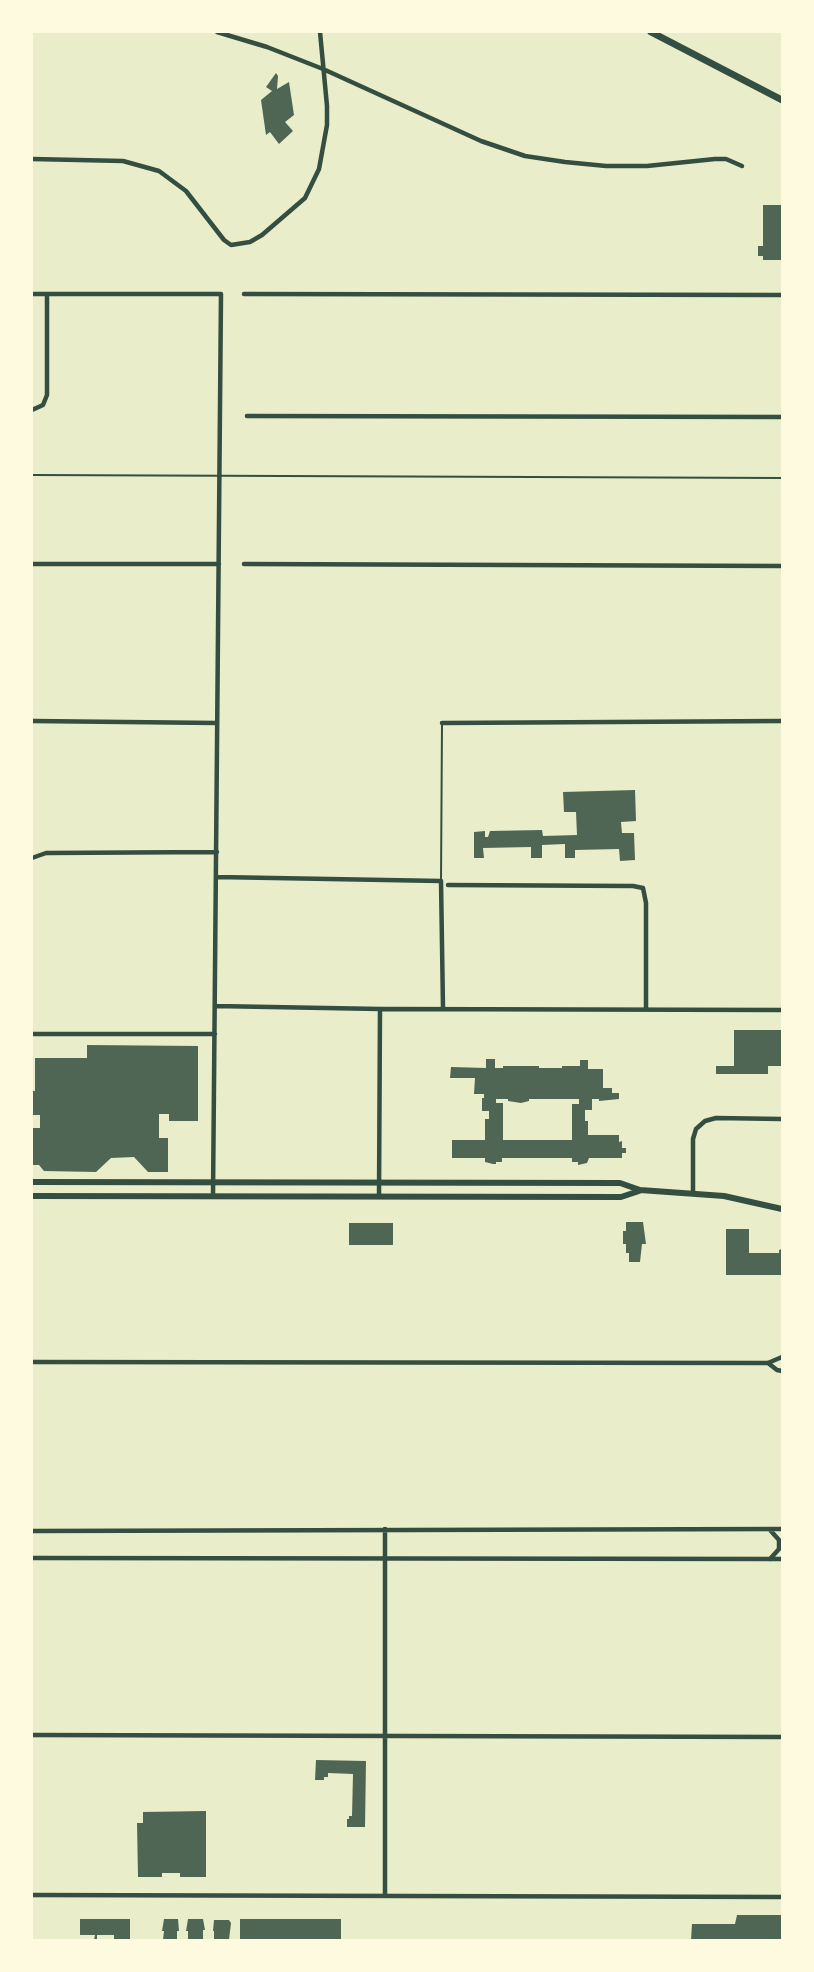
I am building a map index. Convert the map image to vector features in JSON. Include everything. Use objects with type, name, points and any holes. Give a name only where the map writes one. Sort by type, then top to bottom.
[{"type":"main road","points":[[651,32],[783,100]]},
{"type":"main road","points":[[32,1182],[620,1183],[640,1190],[693,1193],[747,1200],[783,1209]]},
{"type":"main road","points":[[32,1196],[621,1197],[640,1190]]},
{"type":"street","points":[[217,32],[265,46],[323,69],[482,141],[525,156],[606,166],[647,166],[715,159],[726,159],[742,166]]},
{"type":"street","points":[[32,159],[123,161],[159,171],[186,191],[224,240],[231,245],[250,242],[262,235],[305,198],[319,169],[327,125],[320,32]]},
{"type":"street","points":[[32,294],[221,294],[213,1196]]},
{"type":"street","points":[[32,410],[43,405],[47,395],[46,294]]},
{"type":"street","points":[[244,294],[783,295]]},
{"type":"street","points":[[247,416],[783,417]]},
{"type":"street","points":[[32,564],[219,564]]},
{"type":"street","points":[[244,564],[783,566]]},
{"type":"street","points":[[442,723],[783,721]]},
{"type":"street","points":[[32,722],[217,723]]},
{"type":"street","points":[[32,858],[46,853],[217,852]]},
{"type":"street","points":[[217,878],[441,881],[443,1008]]},
{"type":"street","points":[[448,885],[633,886],[643,888],[646,903],[646,1009]]},
{"type":"street","points":[[215,1006],[380,1009],[783,1010]]},
{"type":"street","points":[[379,1196],[380,1009]]},
{"type":"street","points":[[32,1034],[215,1034]]},
{"type":"street","points":[[693,1193],[693,1139],[696,1129],[705,1121],[716,1118],[783,1119]]},
{"type":"street","points":[[768,1364],[783,1357]]},
{"type":"street","points":[[32,1362],[768,1364],[783,1371]]},
{"type":"street","points":[[385,1529],[385,1896]]},
{"type":"street","points":[[769,1529],[779,1540],[779,1549],[770,1559]]},
{"type":"street","points":[[32,1531],[783,1529]]},
{"type":"street","points":[[32,1558],[783,1559]]},
{"type":"street","points":[[32,1736],[783,1737]]},
{"type":"street","points":[[32,1895],[783,1897]]},
{"type":"lane","points":[[32,475],[783,478]]},
{"type":"lane","points":[[441,881],[442,723]]},
{"type":"building","points":[[276,73],[278,76],[277,89],[289,82],[294,115],[285,122],[293,131],[279,144],[270,132],[266,135],[261,100],[272,91],[266,87]]},
{"type":"building","points":[[763,205],[782,205],[782,260],[763,260],[763,256],[758,256],[758,246],[763,246]]},
{"type":"building","points":[[635,790],[636,821],[621,822],[622,833],[634,833],[635,860],[620,861],[619,849],[575,850],[575,858],[565,858],[565,844],[542,845],[542,858],[531,858],[531,847],[483,848],[484,858],[474,858],[474,832],[485,831],[485,837],[488,837],[490,831],[542,830],[543,836],[577,835],[576,812],[564,812],[563,792]]},
{"type":"building","points":[[734,1030],[782,1030],[782,1066],[768,1066],[768,1074],[716,1074],[716,1066],[734,1066]]},
{"type":"building","points":[[87,1045],[198,1046],[198,1121],[169,1121],[169,1114],[159,1114],[159,1138],[168,1138],[168,1172],[148,1172],[134,1157],[111,1158],[96,1172],[44,1171],[39,1165],[32,1165],[32,1128],[40,1128],[40,1115],[32,1115],[35,1058],[87,1058]]},
{"type":"building","points":[[486,1059],[495,1059],[495,1068],[539,1066],[539,1068],[562,1068],[562,1066],[580,1066],[580,1060],[588,1060],[588,1069],[603,1069],[603,1088],[612,1088],[612,1093],[619,1093],[619,1099],[599,1101],[599,1099],[592,1099],[592,1110],[585,1110],[588,1135],[619,1135],[619,1142],[622,1141],[622,1148],[626,1148],[626,1153],[622,1153],[622,1158],[589,1158],[587,1163],[578,1165],[578,1162],[572,1162],[572,1158],[502,1158],[502,1162],[493,1164],[485,1162],[485,1158],[452,1158],[452,1140],[485,1140],[485,1119],[489,1119],[489,1111],[482,1111],[484,1094],[474,1094],[475,1078],[450,1078],[451,1067],[486,1068]],"holes":[[[496,1099],[508,1099],[508,1101],[521,1103],[529,1099],[579,1099],[579,1104],[572,1104],[572,1140],[503,1140],[503,1103],[496,1103]]]},
{"type":"building","points":[[626,1222],[643,1222],[646,1244],[642,1244],[640,1262],[629,1262],[626,1244],[623,1244]]},
{"type":"building","points":[[349,1223],[393,1223],[393,1245],[349,1245]]},
{"type":"building","points":[[726,1229],[749,1229],[749,1253],[779,1253],[782,1249],[782,1275],[726,1275]]},
{"type":"building","points":[[316,1760],[366,1761],[365,1827],[347,1827],[347,1819],[352,1816],[353,1774],[328,1773],[328,1777],[324,1777],[324,1780],[315,1780]]},
{"type":"building","points":[[206,1811],[206,1877],[180,1877],[180,1873],[162,1873],[162,1877],[138,1877],[137,1823],[143,1823],[143,1812]]},
{"type":"building","points":[[737,1915],[782,1915],[782,1940],[691,1940],[692,1924],[735,1924]]},
{"type":"building","points":[[80,1919],[130,1919],[130,1940],[114,1940],[114,1935],[97,1935],[97,1940],[94,1940],[95,1935],[80,1935]]},
{"type":"building","points":[[164,1919],[178,1919],[177,1940],[163,1940]]},
{"type":"building","points":[[188,1919],[203,1919],[205,1930],[203,1930],[203,1940],[188,1940],[188,1931],[186,1931]]},
{"type":"building","points":[[240,1919],[341,1919],[341,1940],[240,1940]]},
{"type":"building","points":[[214,1920],[229,1920],[231,1923],[229,1940],[214,1940]]}]
